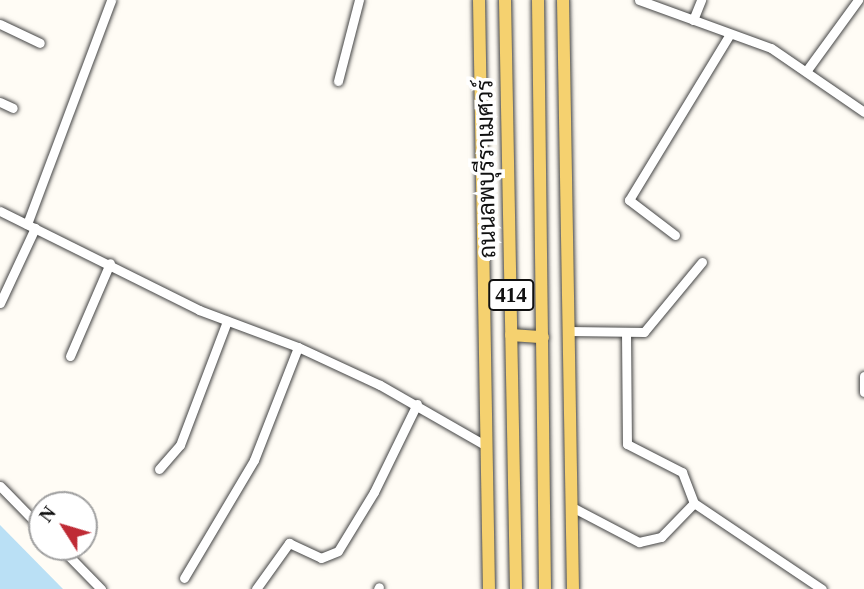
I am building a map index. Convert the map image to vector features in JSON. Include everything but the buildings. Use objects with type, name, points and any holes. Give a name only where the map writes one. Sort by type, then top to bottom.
[{"type":"main road","name":"414","points":[[479,0],[487,331],[483,444],[489,589]]},
{"type":"main road","name":"ถนนลพบุรีราเมศวร์","points":[[505,0],[516,589]]},
{"type":"main road","name":"414","points":[[538,0],[545,589]]},
{"type":"main road","name":"414","points":[[562,0],[573,589]]},
{"type":"main road","points":[[511,335],[543,337]]},
{"type":"street","points":[[0,303],[31,226],[111,0]]},
{"type":"street","points":[[338,81],[359,0]]},
{"type":"street","points":[[639,0],[771,48],[807,70],[864,112]]},
{"type":"street","points":[[693,20],[701,0]]},
{"type":"street","points":[[807,70],[858,0]]},
{"type":"street","points":[[0,24],[40,43]]},
{"type":"street","points":[[675,235],[629,200],[730,34]]},
{"type":"street","points":[[0,102],[13,108]]},
{"type":"street","points":[[0,211],[227,321],[298,347],[417,404],[483,444]]},
{"type":"street","points":[[569,331],[644,332],[702,262]]},
{"type":"street","points":[[70,356],[110,263]]},
{"type":"street","points":[[159,469],[180,445],[227,321]]},
{"type":"street","points":[[626,332],[627,444],[682,471],[694,503],[822,589]]},
{"type":"street","points":[[184,578],[254,460],[298,347]]},
{"type":"street","points":[[864,376],[864,393]]},
{"type":"street","points":[[256,589],[289,543],[321,558],[338,551],[374,492],[417,404]]},
{"type":"street","points":[[0,486],[28,514]]},
{"type":"street","points":[[570,506],[639,542],[661,537],[694,503]]},
{"type":"street","points":[[74,561],[101,589]]},
{"type":"water","points":[[0,525],[28,553],[28,561],[35,561],[63,589],[0,589]]}]
